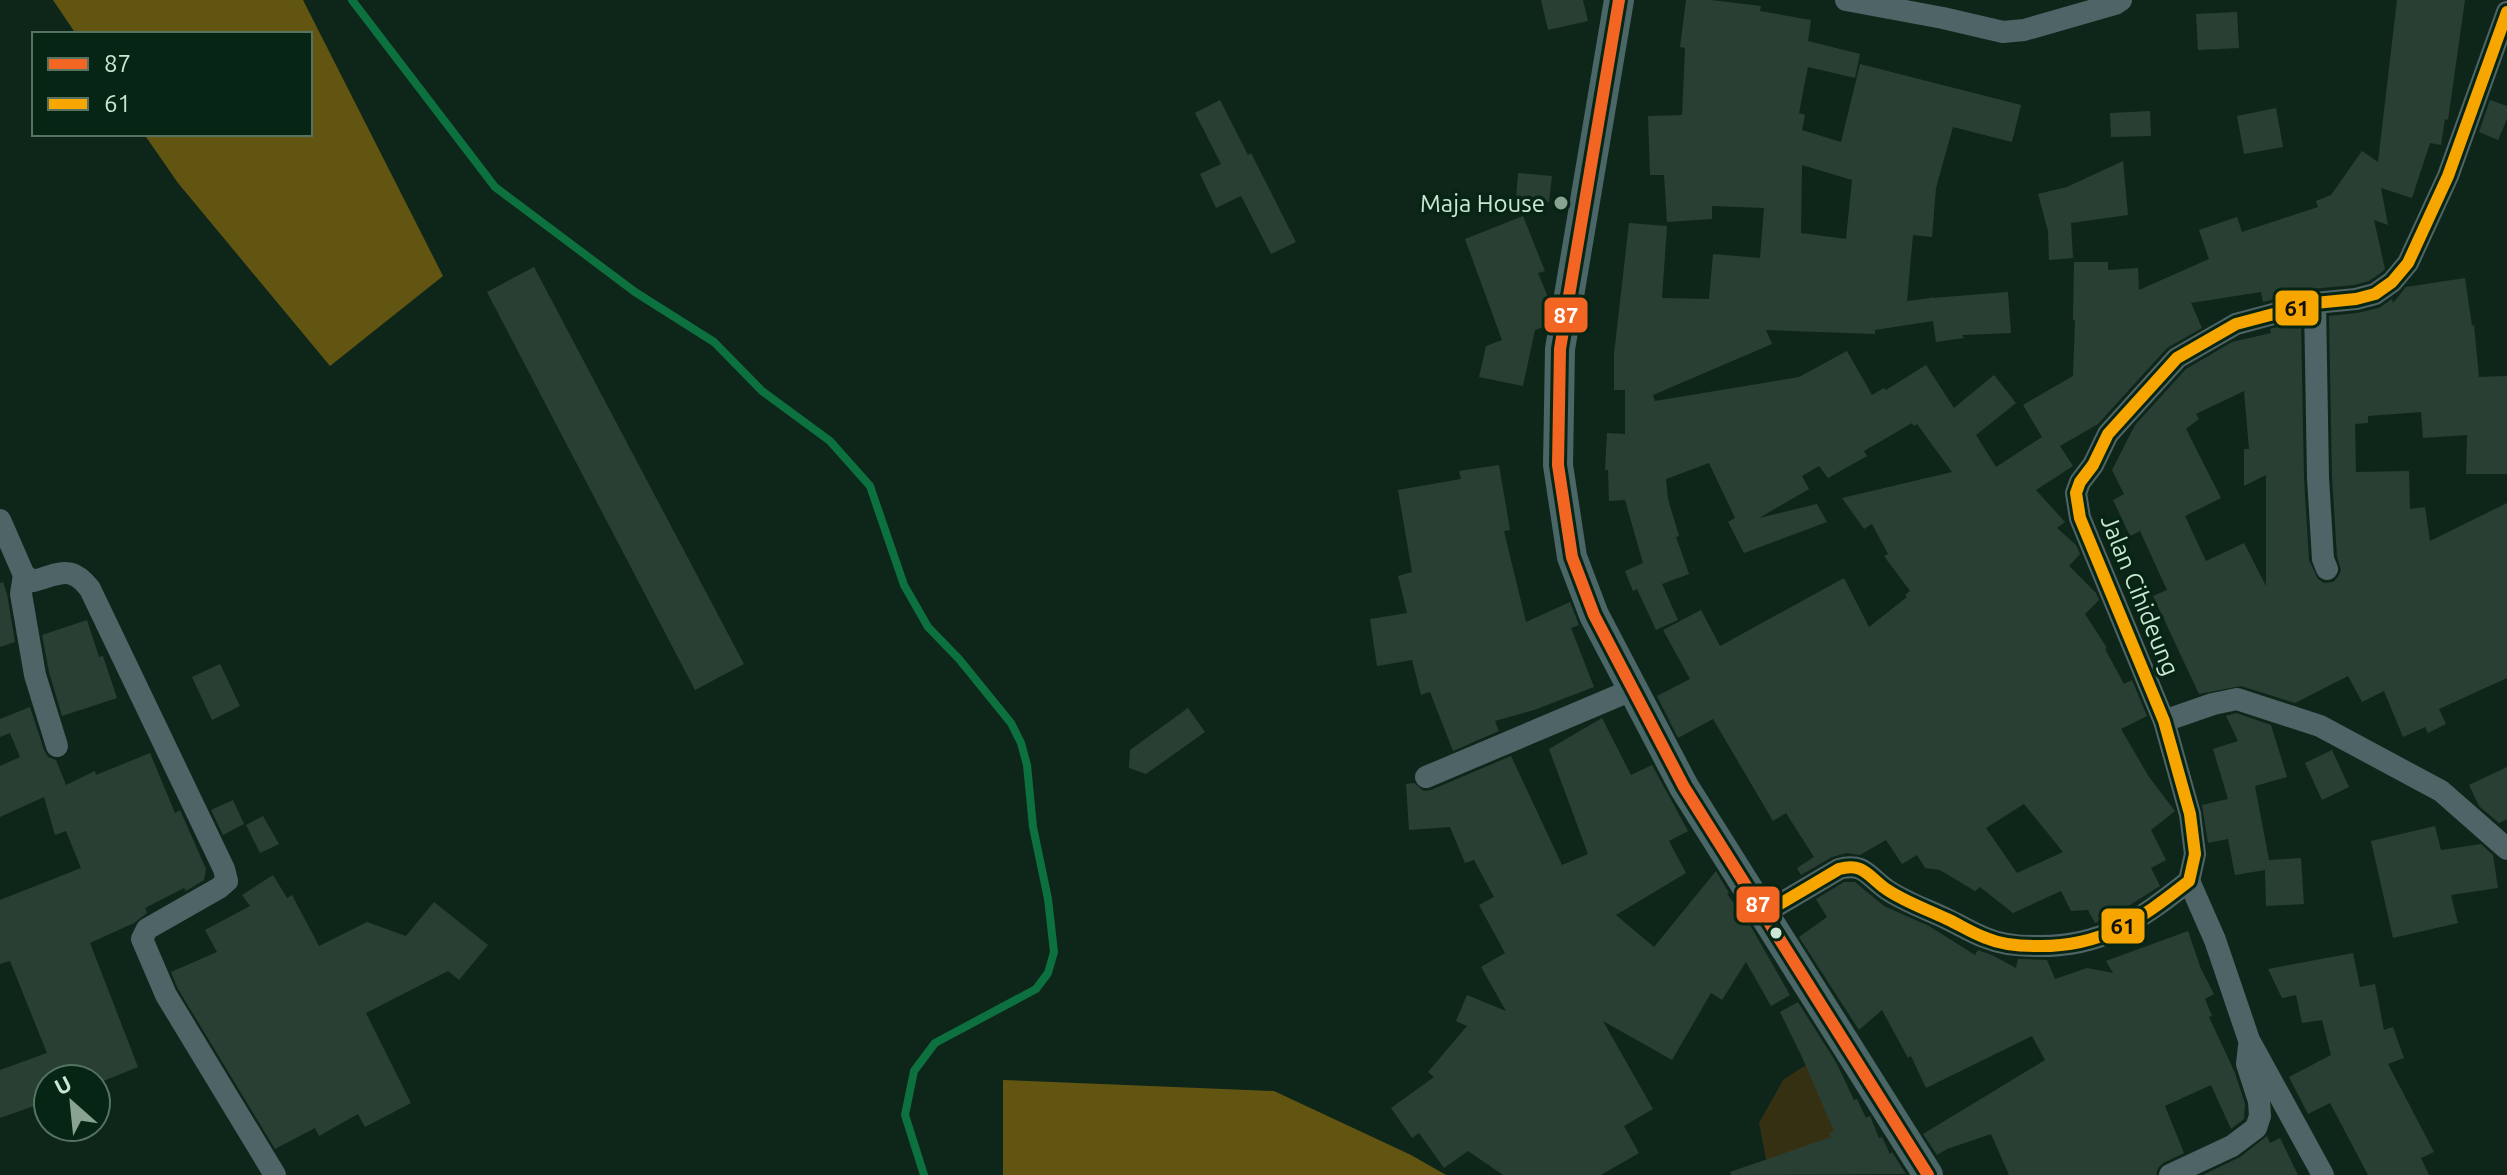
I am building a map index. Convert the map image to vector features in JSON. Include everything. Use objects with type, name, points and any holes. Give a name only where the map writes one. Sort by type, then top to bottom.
[{"type":"main road","points":[[1619,0],[1560,349],[1558,465],[1572,557],[1594,615],[1684,787],[1928,1175]]},
{"type":"street","points":[[1846,0],[2003,32],[2024,30],[2121,0]]},
{"type":"street","name":"Jalan Cihideung","points":[[2189,881],[2195,854],[2190,814],[2164,721],[2080,518],[2076,493],[2080,482],[2093,465],[2108,434],[2177,358],[2236,324],[2315,303],[2375,294],[2392,282],[2408,263],[2448,176],[2507,12]]},
{"type":"street","points":[[2315,303],[2318,478],[2323,559],[2327,569]]},
{"type":"street","points":[[0,520],[24,575],[21,594],[35,675],[57,746]]},
{"type":"street","points":[[24,575],[33,581],[70,572],[81,577],[90,589],[224,869],[227,881],[219,888],[147,929],[142,939],[166,995],[275,1175]]},
{"type":"street","points":[[1426,777],[1634,689]]},
{"type":"street","points":[[2164,721],[2237,699],[2320,726],[2441,791],[2507,849]]},
{"type":"street","points":[[1763,914],[1849,866],[1861,868],[1886,889],[1912,904],[1988,939],[2022,946],[2061,947],[2088,942],[2115,931],[2189,881],[2215,940],[2249,1040],[2323,1175]]},
{"type":"street","points":[[2170,1175],[2232,1146],[2256,1128],[2260,1116],[2259,1101],[2247,1064],[2249,1040]]},
{"type":"shaded area","points":[[53,0],[303,0],[443,276],[330,366],[178,183],[145,136],[312,136],[312,32],[75,32]]},
{"type":"shaded area","points":[[1829,1050],[1859,1140],[1769,1174],[1759,1123],[1783,1080]]},
{"type":"shaded area","points":[[1003,1080],[1274,1091],[1411,1155],[1446,1175],[1003,1175]]},
{"type":"building","points":[[1541,0],[1583,0],[1588,21],[1548,30]]},
{"type":"building","points":[[1686,0],[1761,6],[1760,11],[1811,20],[1808,41],[1860,54],[1855,78],[1808,67],[1799,113],[1805,115],[1802,130],[1841,142],[1860,64],[2021,105],[2012,142],[1953,127],[1936,188],[1932,237],[1913,235],[1907,301],[1931,296],[2008,292],[2011,333],[1962,335],[1964,338],[1936,342],[1933,321],[1875,330],[1875,334],[1766,330],[1772,344],[1653,395],[1655,401],[1799,377],[1847,351],[1872,395],[1884,388],[1886,390],[1926,365],[1954,408],[1994,375],[2016,403],[1976,435],[1996,467],[2042,437],[2023,405],[2073,376],[2074,262],[2108,262],[2108,270],[2138,268],[2139,290],[2209,259],[2199,230],[2237,217],[2242,232],[2318,207],[2316,201],[2331,195],[2362,151],[2378,162],[2397,0],[2465,0],[2448,120],[2445,119],[2441,145],[2430,143],[2412,198],[2381,188],[2388,225],[2374,220],[2385,269],[2369,281],[2311,289],[2263,302],[2261,292],[2191,303],[2202,328],[2167,348],[2098,424],[2060,446],[2073,466],[2036,490],[2065,522],[2057,528],[2076,545],[2080,554],[2069,566],[2099,600],[2085,614],[2107,648],[2124,684],[2132,680],[2147,716],[2121,729],[2149,777],[2175,811],[2151,830],[2166,860],[2151,868],[2160,886],[2111,917],[2095,923],[2088,910],[2071,911],[2061,891],[2013,913],[1980,887],[1975,891],[1940,870],[1925,868],[1917,855],[1902,864],[1886,840],[1860,855],[1847,853],[1832,857],[1801,875],[1797,868],[1814,857],[1786,813],[1773,821],[1713,719],[1678,738],[1657,696],[1690,679],[1663,630],[1701,610],[1720,646],[1844,578],[1869,627],[1907,597],[1905,595],[1910,591],[1884,556],[1888,554],[1872,524],[1864,529],[1842,498],[1952,472],[1917,424],[1914,426],[1912,423],[1864,451],[1867,456],[1828,478],[1819,466],[1802,476],[1809,489],[1759,518],[1817,504],[1827,522],[1744,553],[1728,522],[1735,518],[1709,463],[1666,479],[1668,499],[1679,536],[1676,537],[1689,574],[1662,584],[1678,620],[1656,630],[1625,571],[1643,563],[1625,500],[1609,501],[1608,470],[1605,470],[1607,433],[1625,434],[1625,390],[1614,390],[1614,354],[1629,223],[1667,226],[1662,298],[1709,299],[1713,254],[1760,258],[1764,208],[1712,206],[1712,219],[1667,222],[1664,175],[1650,175],[1648,116],[1682,115],[1685,48],[1680,47]],"holes":[[[1802,165],[1852,180],[1846,239],[1801,233]],[[2024,804],[2063,852],[2017,873],[1986,828]]]},
{"type":"building","points":[[2237,12],[2239,48],[2198,50],[2196,14]]},
{"type":"building","points":[[1220,100],[1296,242],[1271,254],[1241,196],[1216,208],[1200,174],[1221,164],[1195,113]]},
{"type":"building","points":[[2490,100],[2507,106],[2507,119],[2498,140],[2479,132]]},
{"type":"building","points":[[2276,108],[2283,147],[2244,154],[2237,116]]},
{"type":"building","points":[[2150,111],[2151,136],[2111,137],[2110,113]]},
{"type":"building","points":[[2123,161],[2128,215],[2071,223],[2073,258],[2049,260],[2048,231],[2038,194],[2067,187]]},
{"type":"building","points":[[1518,173],[1552,176],[1549,202],[1516,199]]},
{"type":"building","points":[[1523,216],[1545,271],[1538,273],[1550,302],[1546,326],[1535,330],[1523,386],[1479,377],[1486,346],[1502,340],[1465,239]]},
{"type":"building","points":[[534,267],[744,664],[695,690],[487,292]]},
{"type":"building","points":[[2465,278],[2479,377],[2507,376],[2507,474],[2466,474],[2467,435],[2423,438],[2421,412],[2368,416],[2368,423],[2355,424],[2356,472],[2409,471],[2410,509],[2425,507],[2430,541],[2507,503],[2507,678],[2439,709],[2446,724],[2428,733],[2425,727],[2403,737],[2384,691],[2362,702],[2348,676],[2295,703],[2241,686],[2199,694],[2153,596],[2167,590],[2140,531],[2130,536],[2113,500],[2124,494],[2112,470],[2135,425],[2186,369],[2232,342],[2271,333],[2270,329],[2301,321],[2309,560],[2318,579],[2324,583],[2333,582],[2341,570],[2337,556],[2332,477],[2329,316],[2379,308],[2392,299],[2393,303],[2406,287]],"holes":[[[2244,391],[2249,449],[2244,449],[2244,486],[2266,475],[2266,586],[2244,543],[2206,561],[2185,516],[2221,498],[2186,429],[2199,419],[2196,414]]]},
{"type":"building","points":[[1499,465],[1510,530],[1504,531],[1526,622],[1570,602],[1579,625],[1571,628],[1594,687],[1495,721],[1499,731],[1453,751],[1430,692],[1421,695],[1412,660],[1377,666],[1370,619],[1407,613],[1398,576],[1412,572],[1398,490],[1461,479],[1459,471]]},
{"type":"building","points":[[3,582],[15,642],[0,647],[0,583]]},
{"type":"building","points":[[87,620],[117,698],[62,716],[42,635]]},
{"type":"building","points":[[220,664],[240,706],[212,720],[192,677]]},
{"type":"building","points":[[30,707],[44,750],[48,757],[56,760],[66,785],[95,771],[96,775],[150,753],[175,813],[180,810],[206,869],[204,880],[145,908],[147,913],[134,923],[90,943],[138,1067],[112,1078],[112,1063],[32,1063],[32,1107],[0,1118],[0,1070],[47,1053],[10,961],[0,964],[0,900],[81,868],[66,831],[55,835],[44,797],[0,817],[0,766],[20,757],[10,733],[0,737],[0,719]]},
{"type":"building","points":[[1188,708],[1205,732],[1146,774],[1129,768],[1130,750]]},
{"type":"building","points":[[2236,713],[2271,725],[2287,777],[2255,786],[2269,860],[2301,858],[2304,904],[2266,906],[2265,870],[2235,875],[2228,839],[2208,843],[2202,805],[2228,799],[2213,749],[2238,741],[2226,716]]},
{"type":"building","points":[[1602,718],[1631,775],[1652,765],[1688,831],[1669,841],[1686,873],[1616,915],[1654,947],[1716,871],[1790,995],[1771,1006],[1746,962],[1722,1000],[1711,993],[1672,1060],[1603,1021],[1653,1109],[1624,1126],[1639,1153],[1601,1175],[1503,1175],[1468,1151],[1444,1168],[1419,1133],[1412,1138],[1391,1108],[1434,1077],[1428,1072],[1467,1026],[1456,1021],[1467,995],[1506,1011],[1481,967],[1505,953],[1479,905],[1494,897],[1474,860],[1465,863],[1450,827],[1409,830],[1406,784],[1414,783],[1424,791],[1431,790],[1511,756],[1562,865],[1588,854],[1549,749]]},
{"type":"building","points":[[2332,750],[2349,787],[2322,800],[2305,763]]},
{"type":"building","points":[[2507,767],[2507,819],[2499,823],[2479,806],[2469,785]]},
{"type":"building","points":[[233,800],[244,824],[223,835],[211,810]]},
{"type":"building","points":[[263,816],[279,844],[260,853],[246,825]]},
{"type":"building","points":[[2435,826],[2441,850],[2481,844],[2493,855],[2498,888],[2451,895],[2458,923],[2393,938],[2371,841]]},
{"type":"building","points":[[273,875],[287,898],[292,895],[319,946],[367,922],[406,936],[434,902],[488,945],[459,980],[448,971],[366,1013],[411,1103],[365,1127],[358,1114],[319,1136],[315,1128],[275,1149],[178,989],[171,972],[217,952],[205,930],[250,906],[242,895]]},
{"type":"building","points":[[1844,882],[1855,882],[1884,906],[1929,926],[1975,955],[1978,950],[2016,968],[2018,959],[2047,960],[2055,979],[2087,968],[2113,973],[2106,961],[2188,931],[2201,969],[2214,994],[2205,999],[2212,1016],[2209,1017],[2235,1073],[2245,1104],[2244,1119],[2231,1129],[2211,1085],[2165,1106],[2184,1153],[2163,1163],[2156,1175],[2009,1175],[1991,1134],[1937,1155],[1923,1134],[2045,1060],[2032,1036],[1926,1088],[1911,1056],[1908,1058],[1882,1010],[1859,1030],[1799,937],[1827,917],[1816,899]]},
{"type":"building","points":[[2353,953],[2360,987],[2375,984],[2384,1030],[2393,1027],[2404,1058],[2388,1064],[2434,1152],[2421,1158],[2429,1175],[2368,1175],[2330,1103],[2308,1114],[2289,1077],[2331,1055],[2322,1020],[2302,1023],[2296,995],[2282,998],[2268,969]]},
{"type":"building","points":[[1798,1002],[1837,1064],[1854,1100],[1857,1099],[1866,1118],[1870,1116],[1879,1138],[1882,1137],[1890,1154],[1892,1152],[1906,1174],[1731,1175],[1730,1172],[1831,1137],[1829,1133],[1834,1131],[1780,1012]]},
{"type":"building","points":[[2267,1136],[2270,1143],[2280,1138],[2298,1175],[2203,1175],[2240,1157]]},
{"type":"waterway","points":[[352,0],[495,187],[635,292],[714,342],[762,391],[830,441],[870,486],[904,585],[928,627],[959,659],[1011,723],[1021,743],[1027,765],[1033,827],[1048,899],[1054,952],[1048,973],[1036,989],[935,1043],[914,1071],[905,1115],[924,1175]]},
{"type":"transit line","name":"87","points":[[1619,0],[1560,349],[1558,465],[1572,557],[1594,615],[1684,787],[1928,1175]]},
{"type":"transit line","name":"61","points":[[1763,914],[1839,869],[1854,867],[1901,898],[1986,938],[2016,945],[2058,945],[2099,937],[2118,929],[2189,881],[2195,854],[2190,814],[2164,721],[2080,518],[2076,493],[2080,482],[2093,465],[2108,434],[2177,358],[2236,324],[2315,303],[2375,294],[2392,282],[2408,263],[2448,176],[2507,12]]},
{"type":"place","name":"Maja House","points":[[1561,203]]}]
